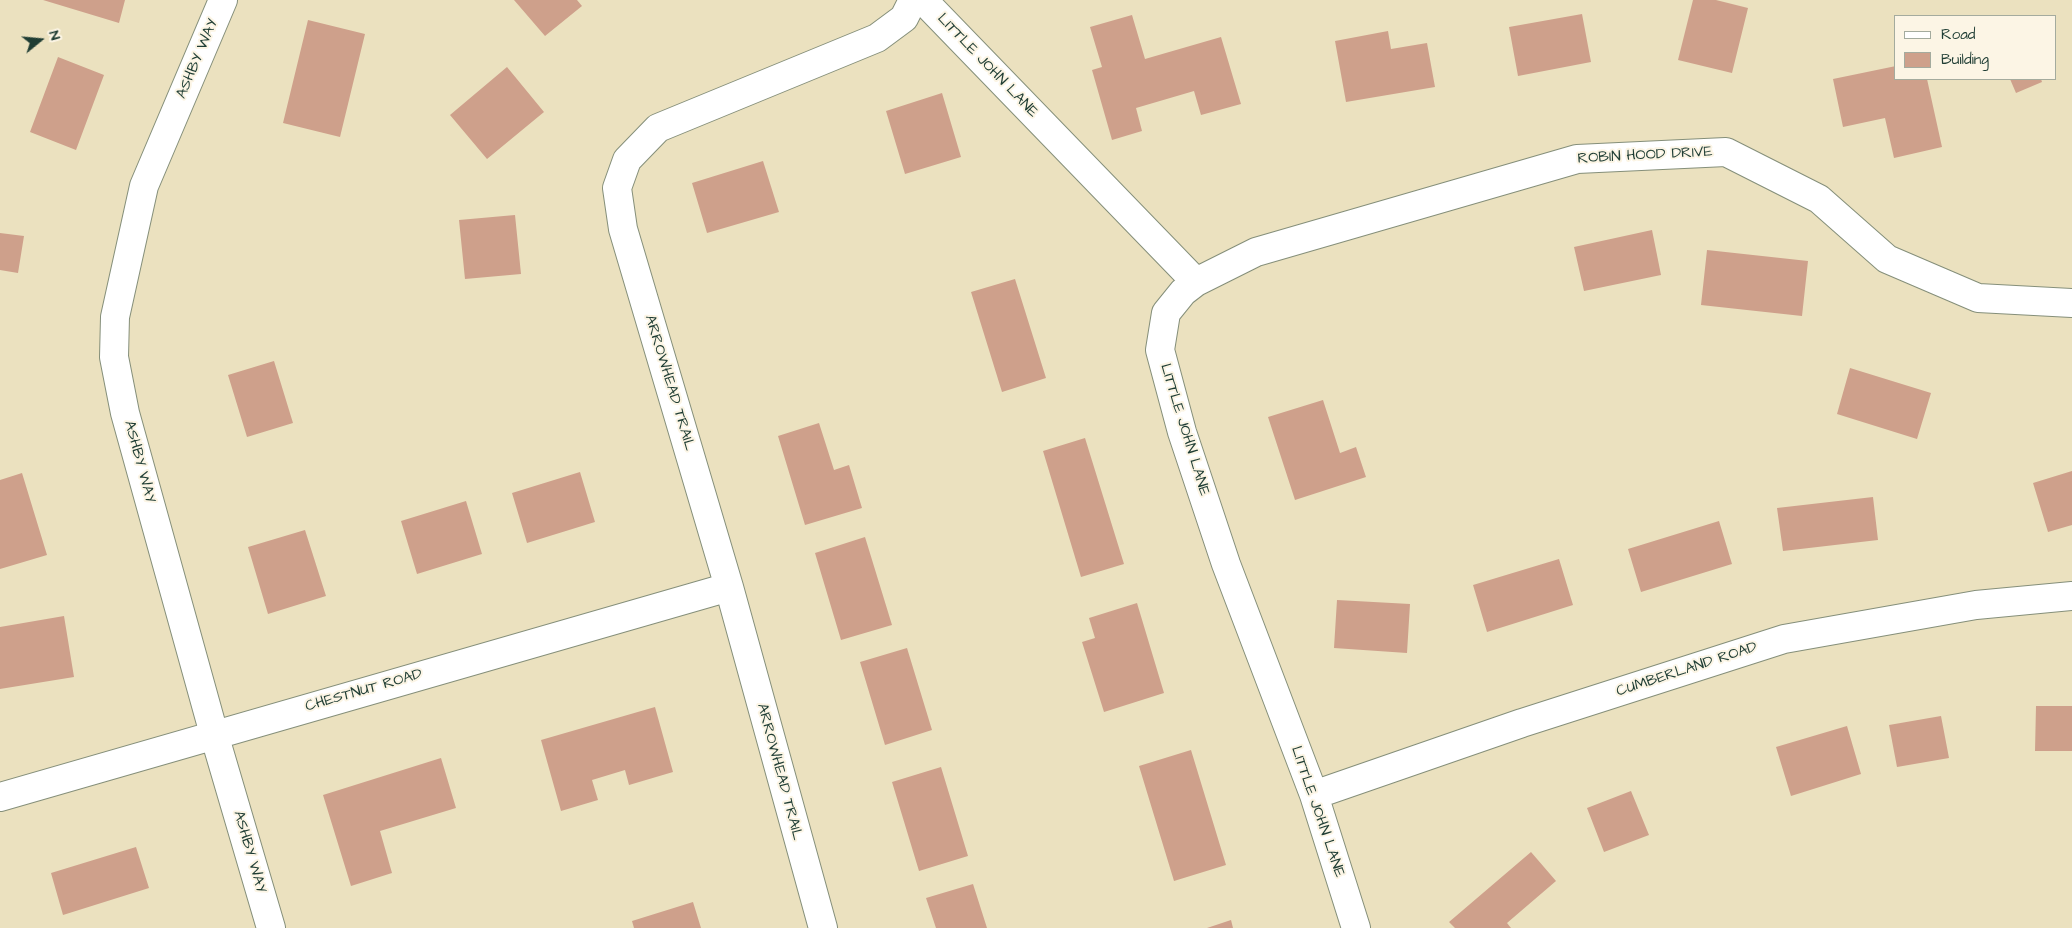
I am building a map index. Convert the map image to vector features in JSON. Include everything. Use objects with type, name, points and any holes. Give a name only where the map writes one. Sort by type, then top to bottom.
[{"type":"street","name":"ASHBY WAY","points":[[223,0],[144,186],[115,317],[114,357],[125,413],[214,734],[271,928]]},
{"type":"street","name":"ARROWHEAD TRAIL","points":[[823,928],[729,587],[623,229],[617,188],[627,160],[658,128],[877,38],[904,18],[913,0]]},
{"type":"street","name":"LITTLE JOHN LANE","points":[[922,0],[1196,282],[1183,292],[1166,312],[1160,350],[1182,432],[1226,564],[1314,795],[1356,928]]},
{"type":"street","name":"ROBIN HOOD DRIVE","points":[[1196,282],[1256,252],[1576,159],[1726,152],[1819,199],[1887,259],[1978,298],[2072,303]]},
{"type":"street","name":"CHESTNUT ROAD","points":[[0,797],[729,587]]},
{"type":"street","name":"CUMBERLAND ROAD","points":[[1314,795],[1522,723],[1784,639],[1976,605],[2072,596]]},
{"type":"building","points":[[43,0],[125,0],[119,23]]},
{"type":"building","points":[[514,0],[577,0],[582,6],[545,36]]},
{"type":"building","points":[[1693,0],[1716,0],[1748,8],[1732,73],[1678,60]]},
{"type":"building","points":[[1582,14],[1591,62],[1518,76],[1509,27]]},
{"type":"building","points":[[1132,15],[1145,59],[1221,37],[1241,104],[1201,115],[1194,91],[1136,108],[1142,131],[1112,140],[1092,70],[1102,67],[1090,27]]},
{"type":"building","points":[[308,20],[365,34],[340,137],[283,123]]},
{"type":"building","points":[[1388,31],[1391,49],[1427,43],[1435,87],[1346,102],[1335,41]]},
{"type":"building","points":[[58,57],[104,75],[76,150],[30,132]]},
{"type":"building","points":[[1894,66],[1894,80],[1927,80],[1942,147],[1894,158],[1885,118],[1843,127],[1833,79]]},
{"type":"building","points":[[507,67],[544,112],[487,159],[450,115]]},
{"type":"building","points":[[2010,80],[2041,80],[2042,82],[2016,93]]},
{"type":"building","points":[[942,93],[961,157],[905,174],[886,111]]},
{"type":"building","points":[[763,161],[779,212],[707,233],[692,183]]},
{"type":"building","points":[[515,215],[521,274],[465,279],[459,220]]},
{"type":"building","points":[[1652,230],[1661,275],[1584,291],[1574,247]]},
{"type":"building","points":[[0,233],[24,236],[18,273],[0,270]]},
{"type":"building","points":[[1707,250],[1808,261],[1802,316],[1701,305]]},
{"type":"building","points":[[1015,279],[1046,378],[1002,392],[971,292]]},
{"type":"building","points":[[274,361],[293,423],[247,437],[228,375]]},
{"type":"building","points":[[1850,368],[1931,393],[1917,439],[1837,414]]},
{"type":"building","points":[[1323,400],[1340,453],[1356,447],[1366,477],[1295,500],[1268,417]]},
{"type":"building","points":[[819,423],[834,470],[849,465],[862,508],[805,525],[778,436]]},
{"type":"building","points":[[1085,438],[1124,564],[1081,577],[1043,451]]},
{"type":"building","points":[[2072,471],[2072,525],[2048,532],[2033,483]]},
{"type":"building","points":[[580,472],[595,522],[527,543],[512,493]]},
{"type":"building","points":[[22,473],[47,555],[0,569],[0,480]]},
{"type":"building","points":[[1873,497],[1878,540],[1783,551],[1777,508]]},
{"type":"building","points":[[466,501],[482,554],[417,574],[401,521]]},
{"type":"building","points":[[1719,521],[1732,564],[1641,592],[1628,549]]},
{"type":"building","points":[[305,530],[326,596],[268,614],[248,547]]},
{"type":"building","points":[[865,537],[892,625],[841,640],[815,553]]},
{"type":"building","points":[[1559,559],[1573,605],[1487,632],[1473,585]]},
{"type":"building","points":[[1337,600],[1410,604],[1407,653],[1334,648]]},
{"type":"building","points":[[1137,603],[1164,693],[1104,712],[1082,642],[1095,638],[1089,618]]},
{"type":"building","points":[[64,616],[74,677],[0,689],[0,627]]},
{"type":"building","points":[[907,648],[932,730],[885,745],[860,662]]},
{"type":"building","points":[[2036,706],[2072,706],[2072,751],[2035,751]]},
{"type":"building","points":[[655,707],[673,772],[629,785],[625,770],[592,780],[598,800],[561,811],[541,740]]},
{"type":"building","points":[[1941,716],[1949,758],[1897,767],[1889,725]]},
{"type":"building","points":[[1847,726],[1861,774],[1791,796],[1776,747]]},
{"type":"building","points":[[1191,750],[1226,865],[1174,881],[1139,766]]},
{"type":"building","points":[[441,758],[456,808],[380,831],[392,873],[351,886],[323,795]]},
{"type":"building","points":[[941,767],[968,856],[919,871],[892,782]]},
{"type":"building","points":[[1631,791],[1649,835],[1604,852],[1587,808]]},
{"type":"building","points":[[136,847],[149,888],[63,915],[51,873]]},
{"type":"building","points":[[1531,852],[1556,881],[1507,923],[1511,928],[1455,928],[1449,922]]},
{"type":"building","points":[[973,884],[987,928],[936,928],[926,898]]},
{"type":"building","points":[[693,902],[701,928],[634,928],[632,921]]},
{"type":"building","points":[[1231,920],[1233,928],[1207,928]]}]
